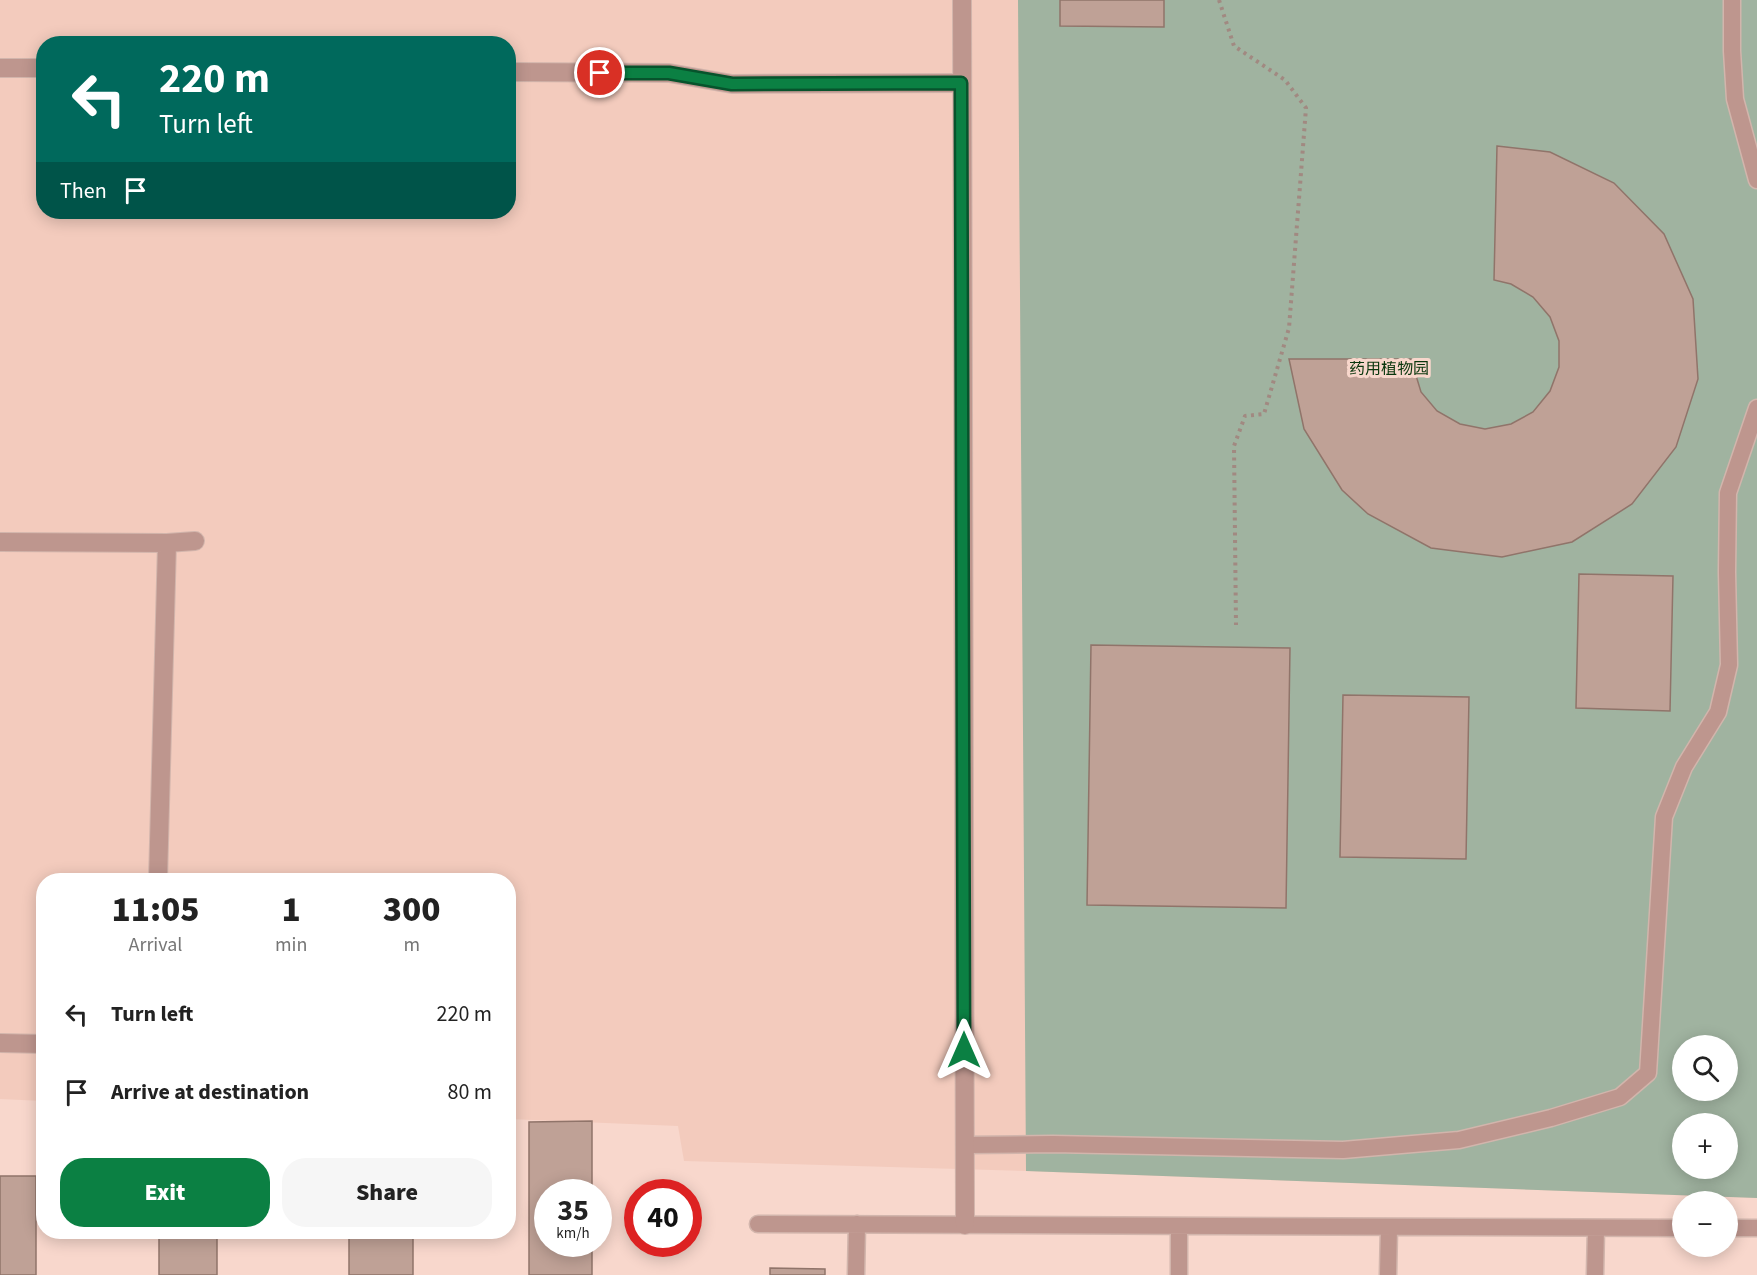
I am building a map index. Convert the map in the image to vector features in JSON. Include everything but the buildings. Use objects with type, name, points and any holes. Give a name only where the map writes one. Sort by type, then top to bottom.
[{"type":"street","points":[[962,0],[965,1225]]},
{"type":"street","points":[[0,68],[36,68]]},
{"type":"street","points":[[516,72],[669,73],[732,84],[961,83]]},
{"type":"street","points":[[0,542],[166,543],[195,541]]},
{"type":"street","points":[[158,873],[166,543]]},
{"type":"street","points":[[0,1043],[36,1044]]},
{"type":"lane","points":[[1732,0],[1735,99],[1757,180]]},
{"type":"lane","points":[[965,1145],[1053,1144],[1343,1150],[1459,1140],[1551,1118],[1620,1098],[1648,1072],[1664,817],[1684,768],[1718,712],[1729,665],[1728,493],[1757,408]]},
{"type":"lane","points":[[758,1224],[1672,1228]]},
{"type":"lane","points":[[856,1224],[856,1275]]},
{"type":"lane","points":[[1179,1226],[1179,1275]]},
{"type":"lane","points":[[1388,1275],[1389,1227]]},
{"type":"lane","points":[[1595,1275],[1596,1228]]},
{"type":"lane","points":[[1738,1228],[1757,1228]]},
{"type":"path","points":[[1219,0],[1234,46],[1285,80],[1306,108],[1289,328],[1264,414],[1245,416],[1234,446],[1236,625]]},
{"type":"shaded area","points":[[0,0],[1757,0],[1757,1198],[1738,1197],[1738,1191],[1672,1191],[1672,1195],[684,1161],[678,1126],[516,1119],[516,873],[36,873],[36,1101],[0,1099]]},
{"type":"green space","name":"药用植物园","points":[[1018,0],[1757,0],[1757,1198],[1738,1197],[1738,1191],[1672,1191],[1672,1195],[1026,1171]]},
{"type":"route","points":[[600,73],[669,73],[732,84],[961,83],[964,1050]]}]
